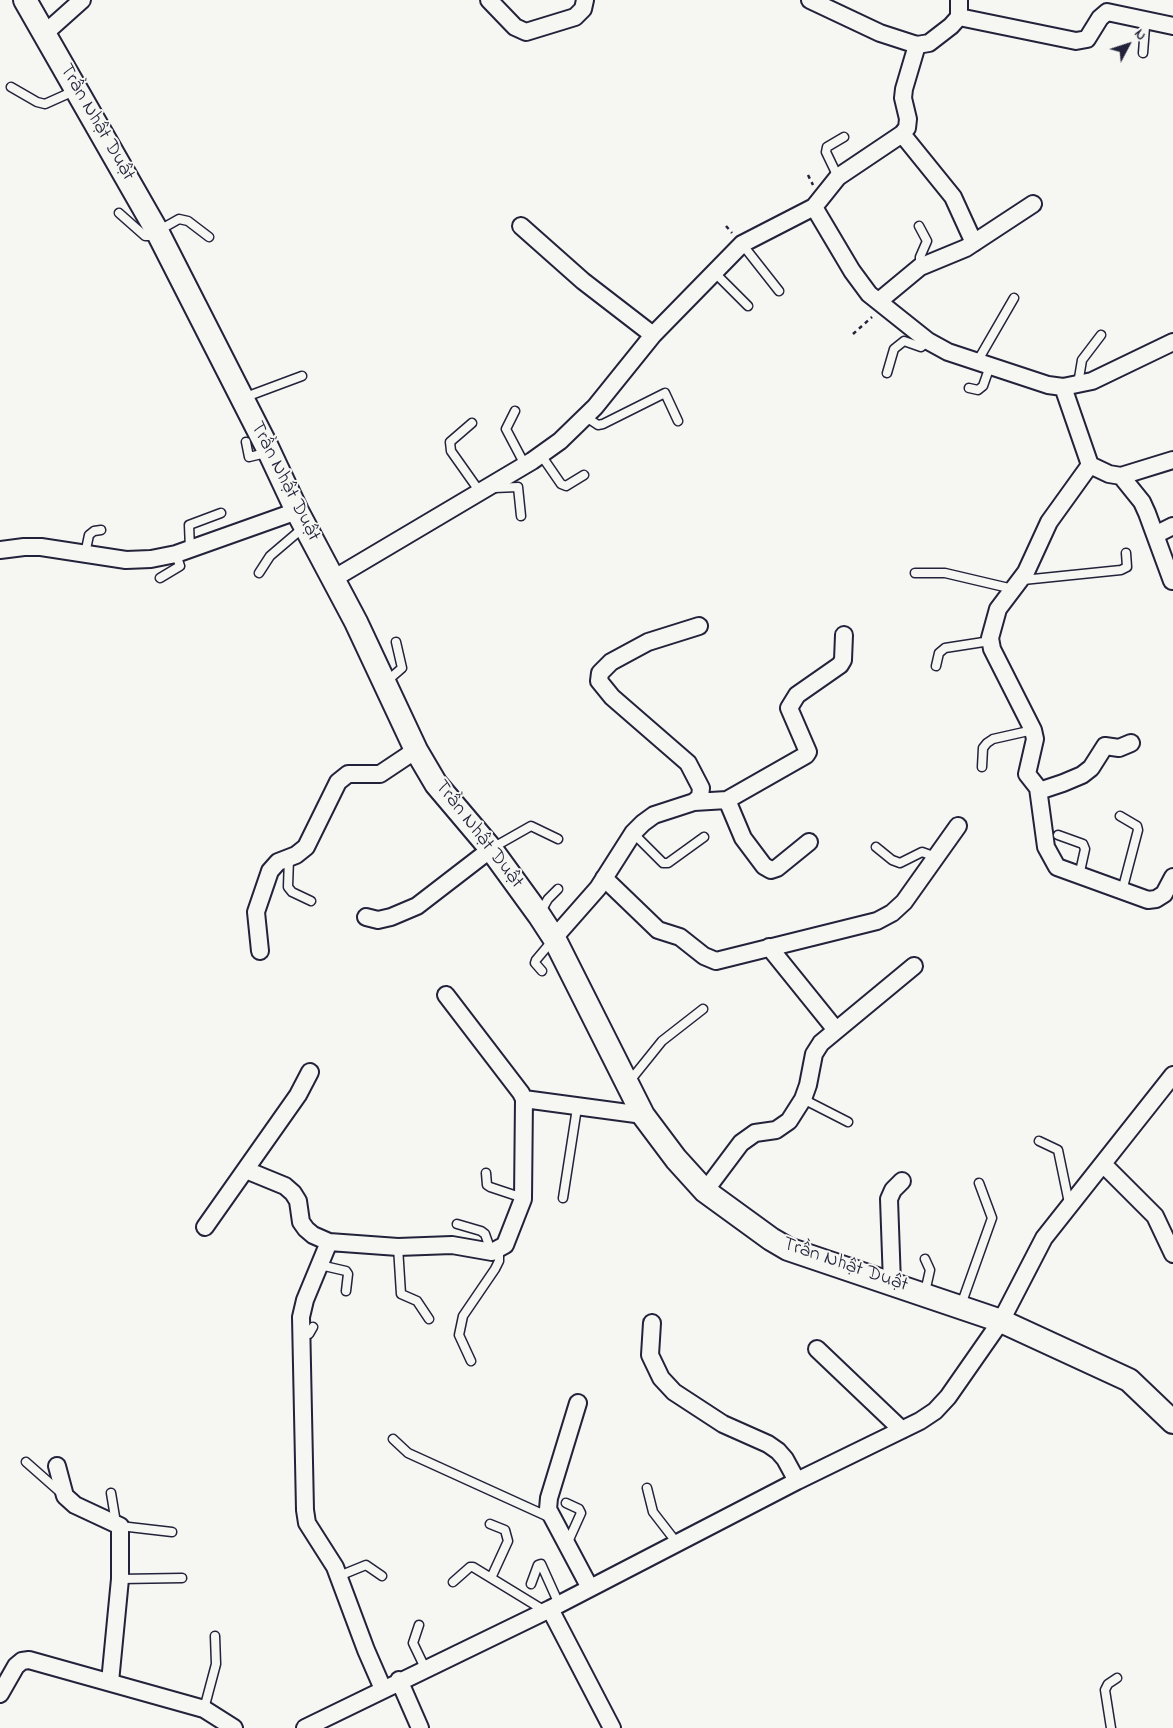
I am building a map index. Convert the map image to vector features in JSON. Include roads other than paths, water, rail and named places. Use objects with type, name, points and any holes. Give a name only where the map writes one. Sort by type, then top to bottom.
[{"type":"main road","name":"Trần Nhật Duật","points":[[25,0],[157,231],[270,452],[301,518],[334,578],[416,750],[436,784],[491,849],[554,938],[643,1115],[676,1159],[705,1191],[771,1239],[788,1248],[1001,1320],[1119,1374],[1129,1380],[1173,1422]]},
{"type":"street","points":[[44,34],[82,0]]},
{"type":"street","points":[[489,0],[515,27],[526,32],[575,17],[583,9],[585,0]]},
{"type":"street","points":[[810,0],[880,33],[917,45],[928,43],[941,35],[959,17],[959,0]]},
{"type":"street","points":[[959,17],[1076,41],[1087,39],[1108,9],[1139,19],[1173,26]]},
{"type":"street","points":[[334,578],[541,454],[586,417],[653,335],[742,244],[814,207],[838,177],[902,134],[907,128],[908,120],[903,98],[904,90],[917,45]]},
{"type":"street","points":[[902,134],[953,197],[974,243]]},
{"type":"street","points":[[881,303],[920,267],[974,243],[1033,204]]},
{"type":"street","points":[[814,207],[860,284],[928,341],[948,352],[1048,385],[1071,387],[1092,381],[1173,342]]},
{"type":"street","points":[[521,226],[583,281],[653,335]]},
{"type":"street","points":[[1071,387],[1090,465],[1049,522],[1017,584],[998,608],[990,641],[1033,730],[1035,739],[1027,774],[1038,788],[1048,852],[1057,867],[1148,900],[1156,899],[1164,894],[1173,877]]},
{"type":"street","points":[[1090,465],[1109,474],[1121,476],[1173,460]]},
{"type":"street","points":[[1121,476],[1142,502],[1172,581]]},
{"type":"street","points":[[0,550],[24,546],[126,560],[151,559],[183,552],[301,518]]},
{"type":"street","points":[[1155,535],[1173,526]]},
{"type":"street","points":[[694,802],[700,798],[701,788],[688,763],[612,697],[600,681],[600,673],[611,662],[648,642],[699,626]]},
{"type":"street","points":[[554,938],[604,878],[633,833],[654,815],[694,802],[727,800],[806,755],[808,752],[789,708],[797,695],[840,665],[844,660],[844,634]]},
{"type":"street","points":[[1038,788],[1042,790],[1056,786],[1082,775],[1091,768],[1105,746],[1119,748],[1131,743]]},
{"type":"street","points":[[260,951],[256,912],[270,871],[278,862],[289,858],[306,847],[342,776],[348,774],[380,774],[416,750]]},
{"type":"street","points":[[727,800],[743,838],[764,866],[770,870],[776,868],[809,842]]},
{"type":"street","points":[[604,878],[651,925],[658,930],[686,940],[710,960],[716,960],[877,921],[892,913],[904,902],[958,826]]},
{"type":"street","points":[[366,917],[378,920],[391,917],[416,906],[491,849]]},
{"type":"street","points":[[769,947],[836,1030]]},
{"type":"street","points":[[705,1191],[741,1143],[755,1133],[784,1126],[803,1099],[808,1086],[814,1054],[821,1043],[914,966]]},
{"type":"street","points":[[246,1170],[285,1186],[293,1192],[298,1201],[301,1222],[306,1230],[329,1242],[398,1247],[452,1244],[496,1251],[505,1246],[523,1198],[524,1099],[446,995]]},
{"type":"street","points":[[204,1226],[298,1095],[310,1072]]},
{"type":"street","points":[[305,1728],[383,1690],[399,1680],[551,1608],[796,1481],[902,1430],[935,1411],[948,1397],[1001,1320],[1034,1254],[1070,1205],[1173,1075]]},
{"type":"street","points":[[524,1099],[577,1108],[643,1115]]},
{"type":"street","points":[[1103,1164],[1155,1216],[1173,1254]]},
{"type":"street","points":[[892,1283],[889,1199],[893,1190],[902,1181]]},
{"type":"street","points":[[329,1242],[305,1300],[307,1330],[305,1510],[308,1523],[330,1556],[339,1576],[383,1690]]},
{"type":"street","points":[[652,1322],[650,1355],[661,1378],[674,1392],[723,1424],[768,1444],[778,1451],[796,1481]]},
{"type":"street","points":[[817,1349],[902,1430]]},
{"type":"street","points":[[578,1403],[549,1498],[548,1509],[590,1588]]},
{"type":"street","points":[[57,1466],[65,1496],[75,1505],[118,1525],[120,1579],[110,1682]]},
{"type":"street","points":[[551,1608],[612,1728]]},
{"type":"street","points":[[0,1694],[16,1666],[22,1661],[29,1660],[204,1709],[234,1728]]},
{"type":"street","points":[[399,1680],[420,1728]]},
{"type":"lane","points":[[1139,19],[1145,27],[1143,54]]},
{"type":"lane","points":[[11,87],[37,102],[45,104],[76,90]]},
{"type":"lane","points":[[838,177],[826,152],[826,147],[844,137]]},
{"type":"lane","points":[[119,213],[145,236],[149,236],[183,219],[209,237]]},
{"type":"lane","points":[[918,226],[927,241],[920,257],[920,267]]},
{"type":"lane","points":[[742,244],[779,291]]},
{"type":"lane","points":[[714,272],[748,306]]},
{"type":"lane","points":[[968,388],[978,390],[983,386],[984,364],[1014,298]]},
{"type":"lane","points":[[1071,387],[1082,360],[1101,334]]},
{"type":"lane","points":[[887,373],[894,349],[904,341],[921,347],[928,341]]},
{"type":"lane","points":[[242,398],[302,376]]},
{"type":"lane","points":[[586,417],[598,425],[604,424],[665,393],[678,421]]},
{"type":"lane","points":[[515,411],[506,429],[525,465]]},
{"type":"lane","points":[[472,423],[450,442],[451,451],[484,489],[518,487],[520,516]]},
{"type":"lane","points":[[246,442],[249,457],[270,452]]},
{"type":"lane","points":[[541,454],[561,484],[566,486],[584,475]]},
{"type":"lane","points":[[160,578],[180,566],[189,525],[221,513]]},
{"type":"lane","points":[[259,573],[270,556],[301,518]]},
{"type":"lane","points":[[85,554],[89,535],[94,531],[101,530]]},
{"type":"lane","points":[[915,573],[945,573],[1017,584],[1121,570],[1127,567],[1126,553]]},
{"type":"lane","points":[[936,666],[939,653],[945,648],[990,641]]},
{"type":"lane","points":[[384,682],[402,668],[396,642]]},
{"type":"lane","points":[[982,767],[983,748],[987,743],[993,739],[1033,730]]},
{"type":"lane","points":[[1120,816],[1137,826],[1138,830],[1122,891]]},
{"type":"lane","points":[[491,849],[531,826],[558,839]]},
{"type":"lane","points":[[633,833],[664,863],[668,863],[704,837]]},
{"type":"lane","points":[[1058,835],[1083,844],[1085,849],[1079,876]]},
{"type":"lane","points":[[876,847],[892,860],[900,863],[922,852],[936,857]]},
{"type":"lane","points":[[289,858],[288,887],[292,892],[310,900]]},
{"type":"lane","points":[[539,915],[548,899],[558,889]]},
{"type":"lane","points":[[542,971],[535,963],[536,960],[554,938]]},
{"type":"lane","points":[[627,1083],[662,1041],[703,1009]]},
{"type":"lane","points":[[803,1099],[848,1122]]},
{"type":"lane","points":[[563,1198],[577,1108]]},
{"type":"lane","points":[[1039,1141],[1054,1146],[1060,1154],[1070,1205]]},
{"type":"lane","points":[[486,1173],[487,1185],[523,1198]]},
{"type":"lane","points":[[961,1306],[992,1218],[979,1183]]},
{"type":"lane","points":[[457,1224],[481,1231],[496,1251],[499,1261],[462,1316],[459,1339],[471,1361]]},
{"type":"lane","points":[[398,1247],[401,1294],[417,1301],[429,1319]]},
{"type":"lane","points":[[925,1259],[930,1270],[925,1294]]},
{"type":"lane","points":[[320,1265],[346,1271],[348,1274],[346,1291]]},
{"type":"lane","points":[[393,1439],[408,1453],[552,1519]]},
{"type":"lane","points":[[26,1462],[65,1496]]},
{"type":"lane","points":[[647,1488],[653,1512],[677,1543]]},
{"type":"lane","points":[[111,1493],[118,1525],[172,1532]]},
{"type":"lane","points":[[566,1503],[579,1509],[581,1514],[566,1545]]},
{"type":"lane","points":[[490,1524],[506,1530],[508,1541],[491,1578]]},
{"type":"lane","points":[[531,1584],[538,1564],[540,1564],[551,1608]]},
{"type":"lane","points":[[339,1576],[366,1565],[382,1576]]},
{"type":"lane","points":[[453,1582],[473,1566],[491,1578],[551,1608]]},
{"type":"lane","points":[[120,1579],[182,1578]]},
{"type":"lane","points":[[419,1625],[412,1643],[425,1668]]},
{"type":"lane","points":[[204,1709],[216,1664],[215,1636]]},
{"type":"lane","points":[[1111,1728],[1105,1690],[1108,1684],[1117,1678]]}]
